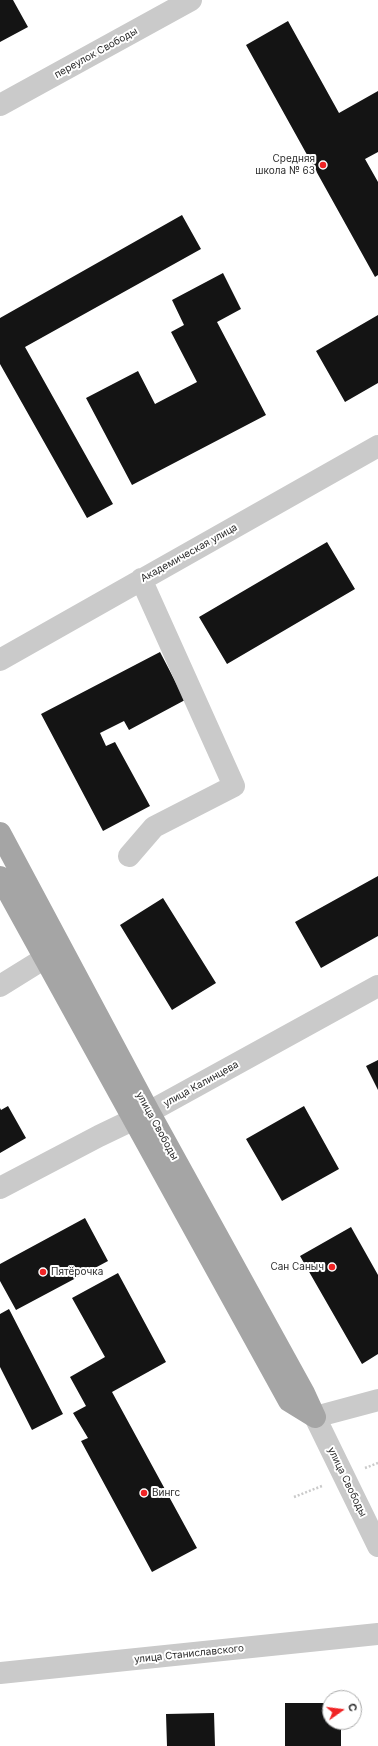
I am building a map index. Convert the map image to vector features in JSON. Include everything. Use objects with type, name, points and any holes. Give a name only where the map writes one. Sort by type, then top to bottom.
[{"type":"main road","name":"улица Свободы","points":[[0,834],[141,1116]]},
{"type":"main road","name":"улица Свободы","points":[[0,877],[45,958],[141,1116],[304,1393],[315,1417]]},
{"type":"street","name":"переулок Свободы","points":[[0,106],[191,0]]},
{"type":"street","name":"Академическая улица","points":[[0,660],[378,446]]},
{"type":"street","points":[[129,856],[154,828],[234,786],[141,579]]},
{"type":"street","points":[[0,986],[45,958]]},
{"type":"street","name":"улица Калинцева","points":[[0,1188],[98,1136],[141,1116],[378,986]]},
{"type":"street","points":[[315,1417],[378,1400]]},
{"type":"street","name":"улица Свободы","points":[[315,1417],[378,1546]]},
{"type":"street","name":"улица Станиславского","points":[[0,1673],[378,1634]]},
{"type":"building","points":[[0,0],[13,0],[28,27],[0,42]]},
{"type":"building","points":[[288,21],[339,113],[378,91],[378,152],[365,159],[378,182],[378,275],[375,277],[246,45]]},
{"type":"building","points":[[182,215],[201,249],[25,347],[113,504],[87,518],[0,364],[0,318]]},
{"type":"building","points":[[223,273],[241,309],[217,322],[266,415],[132,485],[86,398],[138,371],[155,404],[197,382],[171,332],[184,325],[172,300]]},
{"type":"building","points":[[378,315],[378,383],[345,402],[316,351]]},
{"type":"building","points":[[327,542],[355,589],[227,664],[199,617]]},
{"type":"building","points":[[160,652],[185,700],[129,730],[124,721],[100,733],[106,746],[115,742],[150,806],[103,831],[41,714]]},
{"type":"building","points":[[378,876],[378,936],[321,968],[295,922]]},
{"type":"building","points":[[163,898],[216,983],[172,1010],[120,925]]},
{"type":"building","points":[[378,1060],[378,1090],[366,1066]]},
{"type":"building","points":[[8,1106],[26,1138],[0,1153],[0,1108],[1,1110]]},
{"type":"building","points":[[304,1106],[339,1169],[282,1201],[246,1139]]},
{"type":"building","name":"Пятёрочка","points":[[85,1218],[108,1261],[16,1310],[0,1281],[0,1264]]},
{"type":"building","points":[[351,1227],[378,1275],[378,1354],[362,1364],[300,1256]]},
{"type":"building","points":[[118,1273],[166,1362],[112,1392],[197,1548],[152,1572],[81,1441],[88,1438],[73,1413],[86,1406],[70,1377],[105,1357],[72,1298]]},
{"type":"building","points":[[9,1309],[63,1414],[32,1430],[0,1367],[0,1314]]},
{"type":"building","points":[[285,1703],[322,1703],[322,1730],[341,1730],[341,1746],[285,1746]]},
{"type":"building","points":[[214,1713],[215,1746],[167,1746],[166,1714]]},
{"type":"place","name":"Средняя школа № 63","points":[[323,165]]},
{"type":"place","name":"Сан Саныч","points":[[332,1267]]},
{"type":"place","name":"Пятёрочка","points":[[43,1272]]},
{"type":"place","name":"Вингс","points":[[144,1493]]}]
